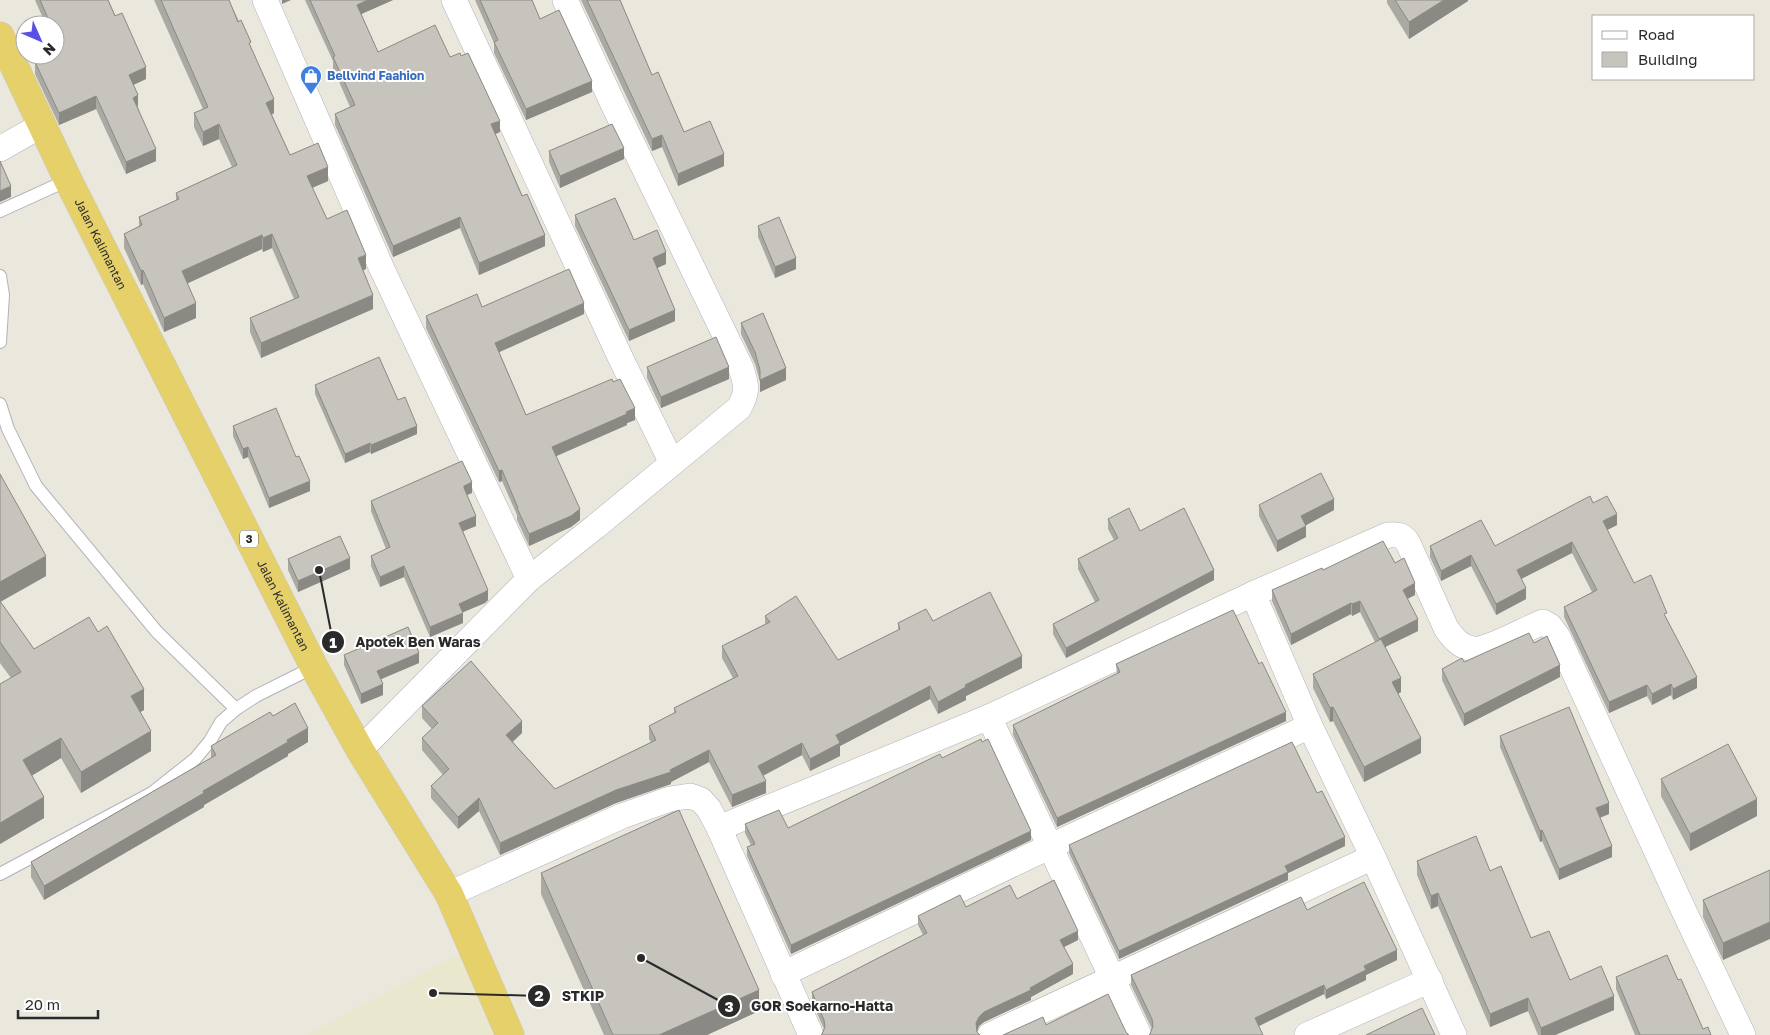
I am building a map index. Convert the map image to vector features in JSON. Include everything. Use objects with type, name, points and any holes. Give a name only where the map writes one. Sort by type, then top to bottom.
[{"type":"highway","name":"Jalan Kalimantan","points":[[0,37],[68,180],[314,667],[360,750],[449,894],[510,1035]]},
{"type":"street","points":[[265,0],[382,269],[529,579]]},
{"type":"street","points":[[454,0],[617,352],[672,463]]},
{"type":"street","points":[[360,750],[529,579],[739,408],[746,395],[745,380],[741,368],[614,106],[565,0]]},
{"type":"street","points":[[0,150],[42,125]]},
{"type":"street","points":[[719,828],[989,718],[1253,594],[1388,535],[1397,534],[1404,537],[1408,543],[1446,628],[1455,640],[1475,650],[1543,622],[1550,626],[1558,637],[1743,1035]]},
{"type":"street","points":[[1253,594],[1310,726],[1373,857],[1454,1035]]},
{"type":"street","points":[[989,718],[1139,1035]]},
{"type":"street","points":[[783,974],[1051,846],[1310,726]]},
{"type":"street","points":[[449,894],[622,816],[670,799],[690,796],[701,800],[709,809],[719,828],[811,1035]]},
{"type":"street","points":[[990,1035],[1373,857]]},
{"type":"street","points":[[1307,1035],[1430,980]]},
{"type":"lane","points":[[0,211],[68,180]]},
{"type":"lane","points":[[0,276],[3,295],[0,342]]},
{"type":"lane","points":[[0,404],[8,429],[36,486],[157,632],[236,709]]},
{"type":"lane","points":[[0,874],[152,793],[195,759],[221,722],[236,709],[256,696],[314,667]]},
{"type":"shaded area","points":[[463,952],[500,1035],[306,1035]]},
{"type":"building","points":[[40,0],[108,0],[115,16],[122,13],[146,67],[129,75],[138,95],[133,98],[156,149],[126,162],[96,96],[59,113],[36,65],[65,65],[65,15],[47,15]]},
{"type":"building","points":[[161,0],[229,0],[238,22],[241,20],[251,42],[249,43],[274,99],[266,103],[290,155],[318,143],[328,167],[307,176],[327,219],[347,210],[366,255],[358,258],[373,295],[261,343],[250,318],[299,297],[272,234],[263,238],[262,235],[182,271],[196,303],[164,318],[143,270],[141,271],[124,234],[142,225],[139,217],[179,199],[176,193],[237,165],[219,124],[203,132],[194,113],[208,107]]},
{"type":"building","points":[[310,0],[368,0],[357,5],[378,52],[435,25],[450,57],[460,53],[461,56],[468,53],[500,121],[491,124],[522,196],[527,194],[545,235],[479,263],[460,217],[393,246],[335,114],[355,105]]},
{"type":"building","points":[[480,0],[532,0],[540,19],[559,10],[592,81],[526,109],[494,42],[498,40]]},
{"type":"building","points":[[587,0],[620,0],[652,75],[658,72],[684,132],[710,121],[724,154],[678,174],[662,135],[652,139]]},
{"type":"building","points":[[1395,0],[1444,0],[1409,22]]},
{"type":"building","points":[[612,124],[624,148],[560,176],[549,151]]},
{"type":"building","points":[[0,161],[11,186],[0,191]]},
{"type":"building","points":[[615,198],[634,240],[657,230],[666,252],[653,258],[675,310],[629,330],[575,215]]},
{"type":"building","points":[[779,217],[796,258],[775,267],[758,226]]},
{"type":"building","points":[[569,269],[584,303],[495,343],[526,415],[612,379],[613,382],[620,379],[635,408],[626,412],[627,414],[552,447],[580,509],[571,516],[529,534],[502,470],[499,471],[426,316],[477,294],[482,307]]},
{"type":"building","points":[[763,313],[786,368],[760,380],[760,370],[755,352],[741,323]]},
{"type":"building","points":[[716,337],[729,367],[661,397],[647,367]]},
{"type":"building","points":[[379,357],[398,400],[405,397],[417,426],[345,454],[315,385]]},
{"type":"building","points":[[276,408],[296,457],[299,456],[310,481],[269,498],[248,447],[243,449],[233,426]]},
{"type":"building","points":[[462,461],[472,482],[464,486],[464,488],[476,516],[459,523],[488,590],[459,604],[463,613],[430,627],[404,566],[380,577],[371,556],[390,547],[371,501]]},
{"type":"building","points":[[1321,473],[1334,499],[1301,516],[1306,526],[1277,541],[1259,505]]},
{"type":"building","points":[[0,474],[46,556],[0,582]]},
{"type":"building","points":[[1590,496],[1593,503],[1607,496],[1617,514],[1603,521],[1634,583],[1651,575],[1667,613],[1664,614],[1697,677],[1673,689],[1671,684],[1652,694],[1647,685],[1609,702],[1564,607],[1597,590],[1572,542],[1517,570],[1526,588],[1496,604],[1471,555],[1441,571],[1430,546],[1481,520],[1495,546]]},
{"type":"building","points":[[1129,508],[1140,531],[1184,508],[1214,570],[1066,648],[1053,624],[1099,600],[1078,559],[1118,538],[1108,519]]},
{"type":"building","points":[[340,536],[350,558],[298,581],[288,559]]},
{"type":"building","points":[[1383,541],[1395,563],[1404,558],[1415,583],[1403,590],[1418,619],[1379,639],[1360,601],[1351,603],[1291,634],[1272,590],[1322,568],[1323,570]]},
{"type":"building","points":[[990,592],[1022,656],[965,685],[966,687],[938,702],[930,686],[836,735],[840,743],[810,759],[802,743],[758,766],[766,781],[732,795],[709,750],[670,770],[671,772],[616,790],[500,843],[479,798],[458,817],[431,786],[449,769],[422,738],[438,723],[422,706],[471,661],[522,721],[506,735],[555,789],[656,740],[649,726],[676,712],[674,708],[738,676],[722,646],[770,622],[765,616],[796,596],[838,660],[900,629],[898,623],[926,609],[933,621]]},
{"type":"building","points":[[0,601],[34,649],[89,617],[98,632],[107,626],[144,689],[131,696],[151,731],[81,772],[61,738],[23,760],[44,797],[0,823],[0,684],[21,672],[0,642]]},
{"type":"building","points":[[1233,610],[1259,664],[1262,662],[1286,712],[1057,818],[1013,725],[1120,672],[1116,664]]},
{"type":"building","points":[[408,627],[419,653],[377,671],[383,684],[361,694],[344,655]]},
{"type":"building","points":[[1529,633],[1534,643],[1547,636],[1560,665],[1464,714],[1442,669],[1462,658],[1464,662]]},
{"type":"building","points":[[1381,639],[1401,678],[1392,682],[1421,738],[1364,767],[1333,707],[1330,708],[1313,674]]},
{"type":"building","points":[[295,703],[308,728],[287,740],[288,742],[203,791],[204,793],[44,886],[31,862],[216,755],[211,746],[270,712],[273,716]]},
{"type":"building","points":[[1569,707],[1609,803],[1596,808],[1612,846],[1559,869],[1542,830],[1540,831],[1500,736]]},
{"type":"building","points":[[981,739],[982,742],[988,739],[1031,831],[791,945],[747,847],[755,844],[745,824],[779,810],[788,828],[940,754],[942,758]]},
{"type":"building","points":[[1292,742],[1317,793],[1322,791],[1345,837],[1285,866],[1288,872],[1119,951],[1069,845]]},
{"type":"building","points":[[1728,744],[1757,799],[1690,834],[1661,779]]},
{"type":"building","points":[[679,810],[759,990],[659,1035],[613,1035],[541,873]]},
{"type":"building","points":[[1476,836],[1490,871],[1501,866],[1531,938],[1549,931],[1570,980],[1601,966],[1614,996],[1541,1028],[1528,998],[1490,1014],[1438,893],[1431,896],[1417,861]]},
{"type":"building","points":[[1770,870],[1770,922],[1723,943],[1703,900]]},
{"type":"building","points":[[1054,880],[1078,931],[1060,940],[1073,964],[1030,988],[1031,990],[984,1012],[976,1023],[977,1032],[980,1035],[821,1035],[825,1027],[824,1020],[812,992],[927,933],[918,916],[960,895],[966,907],[1010,885],[1017,899]]},
{"type":"building","points":[[1364,882],[1397,950],[1364,966],[1366,970],[1326,990],[1324,985],[1255,1018],[1263,1035],[1149,1035],[1153,1026],[1152,1019],[1131,975],[1301,897],[1307,910]]},
{"type":"building","points":[[1667,955],[1678,980],[1681,979],[1703,1029],[1708,1027],[1711,1035],[1640,1035],[1616,977]]},
{"type":"building","points":[[1108,994],[1129,1035],[1003,1035],[1043,1017],[1046,1025]]},
{"type":"building","points":[[1422,1008],[1435,1035],[1366,1035]]},
{"type":"place","name":"Bellvind Faahion","points":[[311,95]]},
{"type":"place","name":"Apotek Ben Waras","points":[[319,570]]},
{"type":"place","name":"GOR Soekarno-Hatta","points":[[641,958]]},
{"type":"place","name":"STKIP","points":[[433,993]]}]
